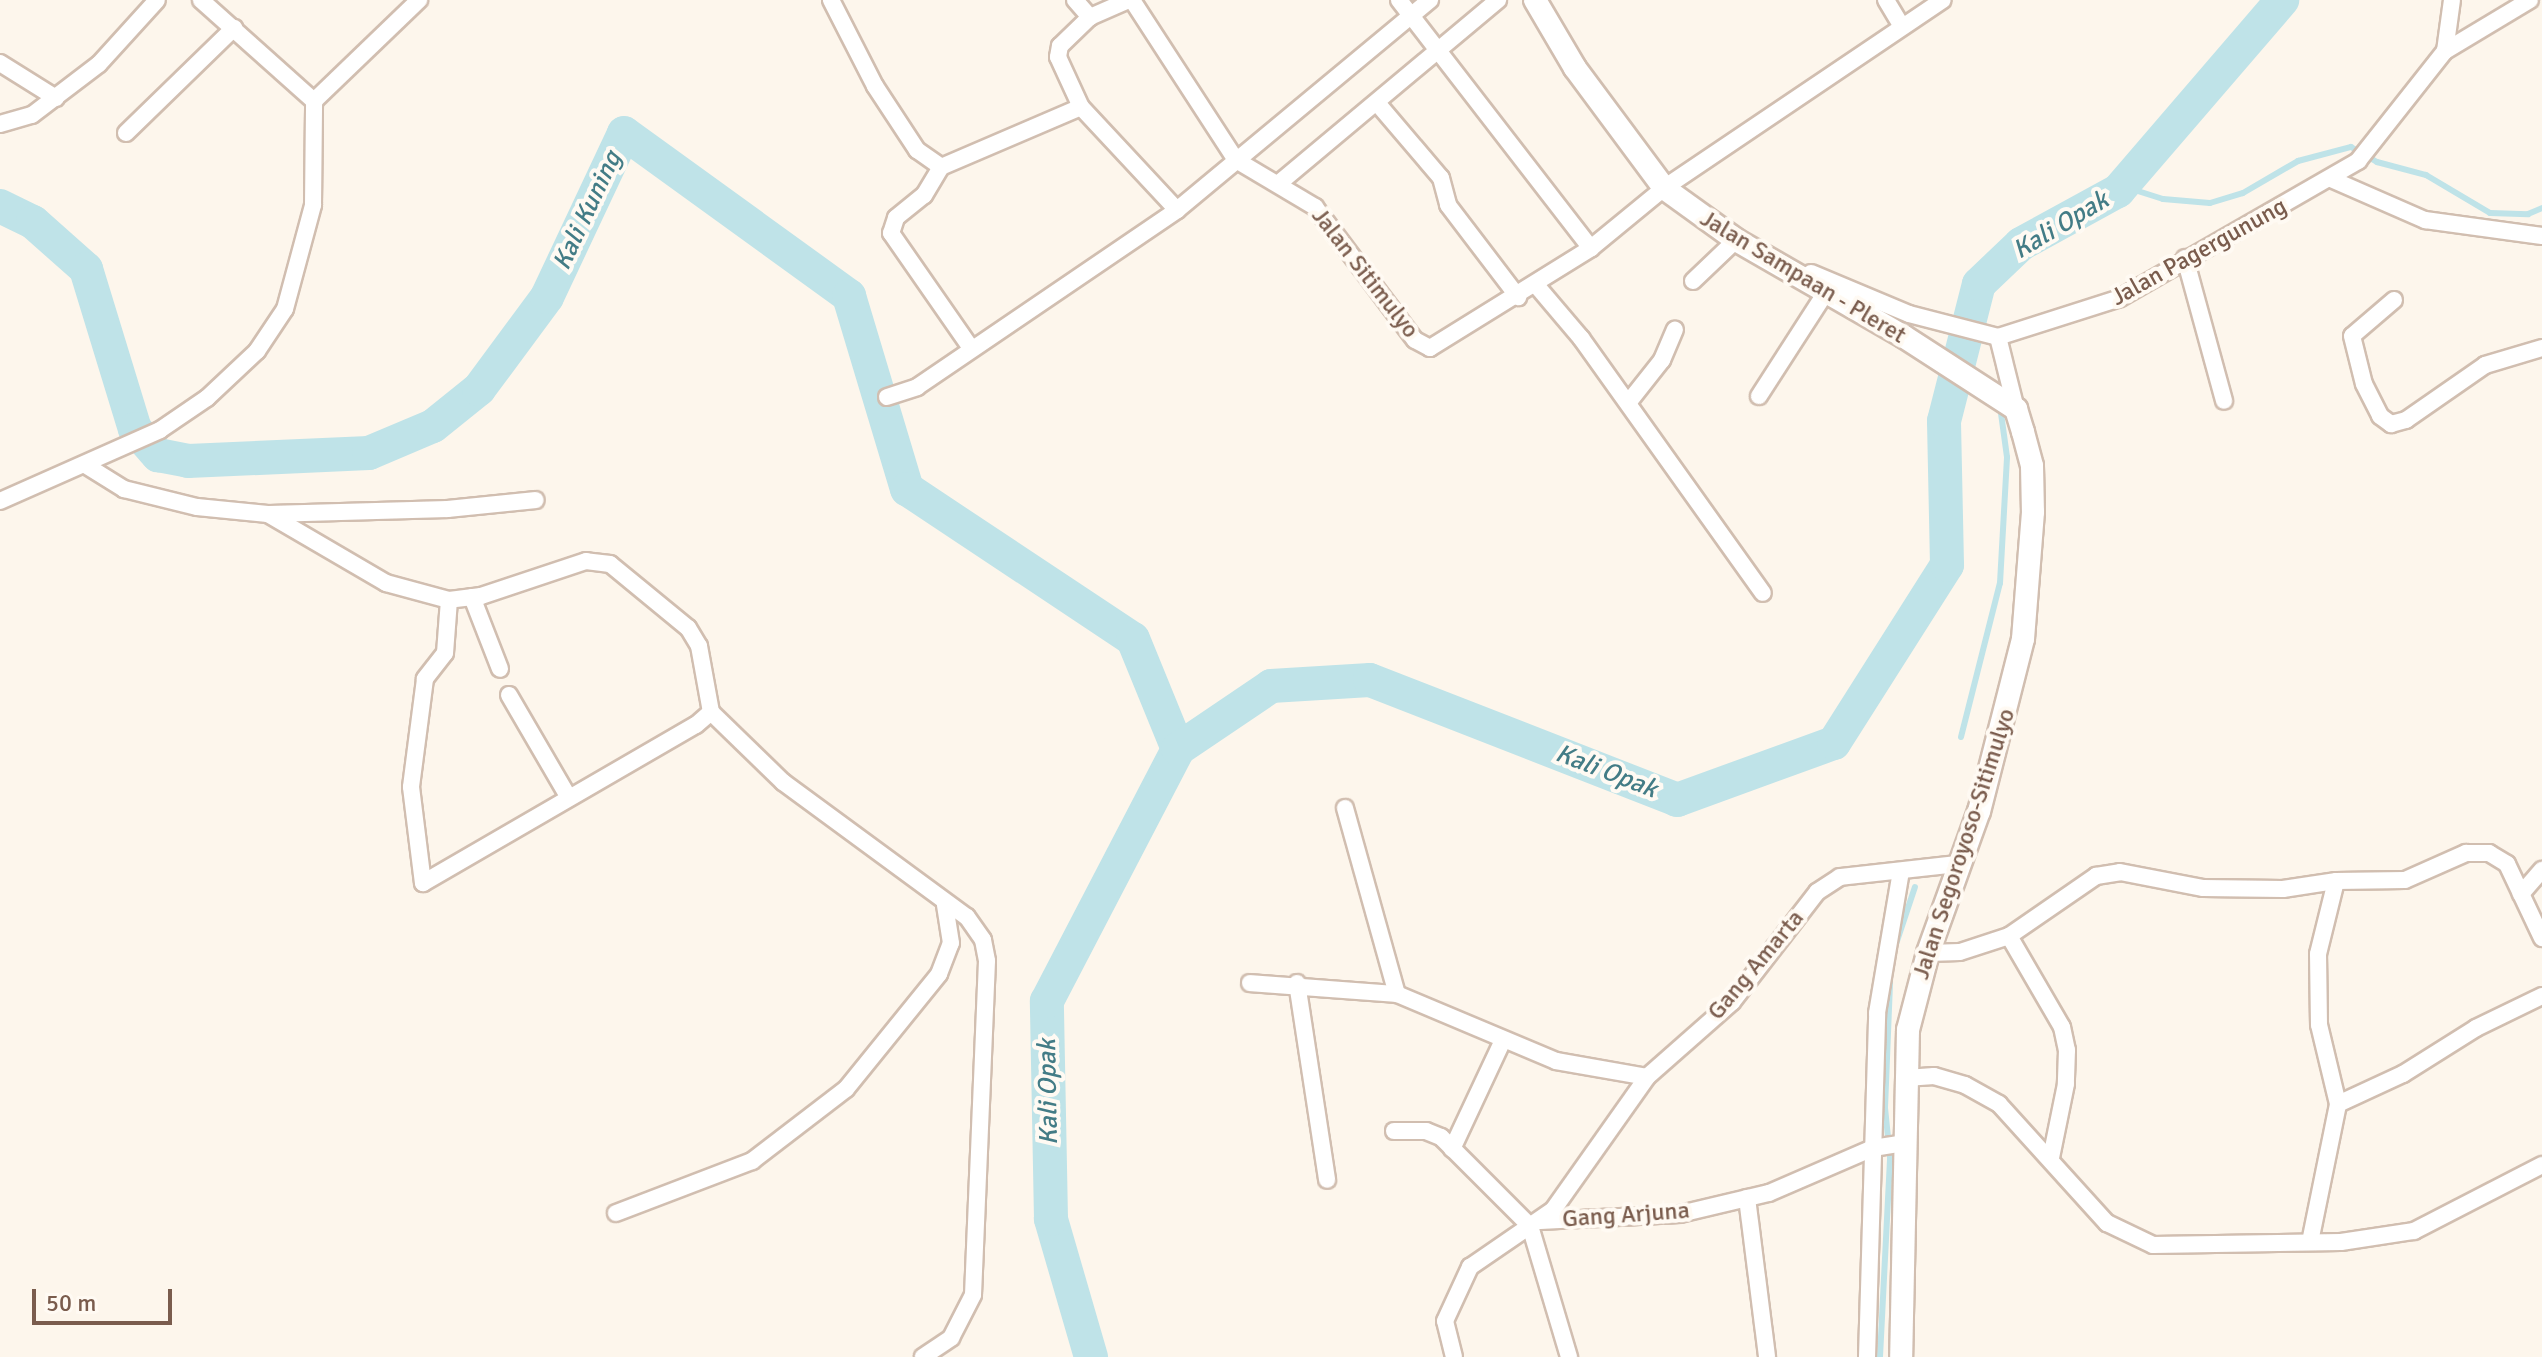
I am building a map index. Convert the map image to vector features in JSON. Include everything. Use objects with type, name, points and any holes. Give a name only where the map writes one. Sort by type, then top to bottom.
[{"type":"main road","name":"Jalan Sampaan - Pleret","points":[[1535,0],[1575,68],[1664,188],[1736,240],[1903,336],[2016,409]]},
{"type":"main road","name":"Jalan Segoroyoso-Sitimulyo","points":[[1901,1357],[1906,1078],[1910,1018],[1928,953],[1998,745],[2031,586],[2032,466],[2016,409]]},
{"type":"street","points":[[0,124],[32,115],[56,98],[99,64],[157,0]]},
{"type":"street","points":[[0,501],[87,466],[160,430],[207,398],[257,351],[285,309],[313,205],[314,101],[418,0]]},
{"type":"street","points":[[831,0],[875,86],[917,150],[941,167]]},
{"type":"street","points":[[1075,0],[1090,17]]},
{"type":"street","points":[[1177,210],[1081,107],[1058,57],[1067,35],[1090,17],[1130,0],[1248,166]]},
{"type":"street","points":[[1399,0],[1591,248]]},
{"type":"street","points":[[887,397],[917,387],[1177,210],[1248,166],[1411,14],[1430,0]]},
{"type":"street","points":[[1278,184],[1378,104],[1498,0]]},
{"type":"street","points":[[1886,0],[1902,27]]},
{"type":"street","name":"Jalan Sitimulyo","points":[[1248,166],[1315,207],[1422,345],[1439,346],[1591,248],[1664,188],[1943,0]]},
{"type":"street","points":[[2445,51],[2452,0]]},
{"type":"street","points":[[2445,51],[2530,0]]},
{"type":"street","points":[[213,3],[234,28],[314,101]]},
{"type":"street","points":[[126,133],[234,28]]},
{"type":"street","name":"Jalan Pagergunung","points":[[1990,335],[2120,298],[2185,258],[2331,179],[2358,161],[2445,51]]},
{"type":"street","points":[[0,63],[56,98]]},
{"type":"street","points":[[1378,104],[1441,178],[1448,205],[1518,297]]},
{"type":"street","points":[[971,348],[891,233],[896,218],[924,195],[941,167],[1081,107]]},
{"type":"street","points":[[2331,179],[2425,220],[2542,236]]},
{"type":"street","points":[[1693,281],[1736,240]]},
{"type":"street","points":[[1761,254],[1909,314],[1990,335]]},
{"type":"street","points":[[2185,258],[2224,401]]},
{"type":"street","points":[[1536,285],[1628,403],[1763,593]]},
{"type":"street","points":[[1759,396],[1826,292]]},
{"type":"street","points":[[2394,300],[2352,336],[2364,384],[2380,416],[2391,424],[2406,420],[2485,365],[2542,348]]},
{"type":"street","points":[[1628,403],[1662,360],[1675,330]]},
{"type":"street","name":"Jalan Segoroyoso-Sitimulyo","points":[[1990,335],[2016,409]]},
{"type":"street","points":[[87,466],[124,489],[197,507],[268,514],[448,509],[536,500]]},
{"type":"street","points":[[268,514],[386,583],[449,600],[472,597],[586,561],[610,564],[688,628],[699,646],[711,712],[783,782],[956,910],[983,940],[987,961],[973,1295],[951,1338],[923,1357]]},
{"type":"street","points":[[472,597],[500,669]]},
{"type":"street","points":[[449,600],[445,653],[425,679],[411,787],[423,883],[711,712]]},
{"type":"street","points":[[509,695],[569,798]]},
{"type":"street","points":[[1345,808],[1397,994]]},
{"type":"street","points":[[1928,953],[1973,949],[2009,936],[2096,876],[2120,872],[2242,890],[2336,881],[2405,880],[2466,853],[2489,853],[2507,864],[2542,938]]},
{"type":"street","name":"Gang Amarta","points":[[1534,1223],[1558,1205],[1647,1077],[1732,1002],[1827,883],[1958,864]]},
{"type":"street","points":[[2521,894],[2542,870]]},
{"type":"street","points":[[1867,1357],[1880,986],[1901,871]]},
{"type":"street","points":[[2310,1242],[2338,1104],[2319,1011],[2318,954],[2336,881]]},
{"type":"street","points":[[616,1213],[752,1161],[846,1089],[939,974],[951,943],[956,910]]},
{"type":"street","points":[[2009,936],[2062,1027],[2067,1050],[2066,1084],[2051,1158]]},
{"type":"street","points":[[1250,983],[1297,983],[1397,994],[1503,1040],[1566,1063],[1647,1077]]},
{"type":"street","points":[[1297,983],[1327,1180]]},
{"type":"street","points":[[2338,1104],[2403,1074],[2476,1028],[2542,996]]},
{"type":"street","points":[[1452,1149],[1503,1040]]},
{"type":"street","points":[[1906,1078],[1934,1076],[1965,1085],[1999,1104],[2107,1223],[2128,1238],[2153,1245],[2310,1242],[2414,1231],[2542,1165]]},
{"type":"street","points":[[1394,1131],[1434,1133],[1534,1223],[1569,1357]]},
{"type":"street","name":"Gang Arjuna","points":[[1454,1357],[1445,1321],[1466,1273],[1534,1223],[1673,1215],[1747,1198],[1873,1148],[1906,1143]]},
{"type":"street","points":[[1747,1198],[1767,1327],[1767,1357]]},
{"type":"waterway","name":"Kali Opak","points":[[1091,1357],[1051,1219],[1047,1001],[1178,749],[1271,686],[1370,680],[1677,800],[1834,743],[1947,565],[1944,421],[1979,284],[2021,244],[2118,191],[2282,0]]},
{"type":"waterway","name":"Kali Kuning","points":[[0,206],[33,222],[86,269],[135,429],[158,455],[188,461],[369,453],[433,426],[479,389],[547,297],[624,133],[849,296],[907,489],[1133,639],[1178,749]]},
{"type":"waterway","points":[[2122,186],[2163,199],[2210,203],[2243,193],[2298,161],[2351,147],[2377,162],[2426,175],[2490,213],[2528,214],[2542,208]]},
{"type":"waterway","points":[[1961,737],[2000,583],[2007,457],[2000,406]]},
{"type":"waterway","points":[[1896,944],[1915,887]]},
{"type":"waterway","points":[[1880,1357],[1890,1157],[1885,1108],[1890,983]]}]
